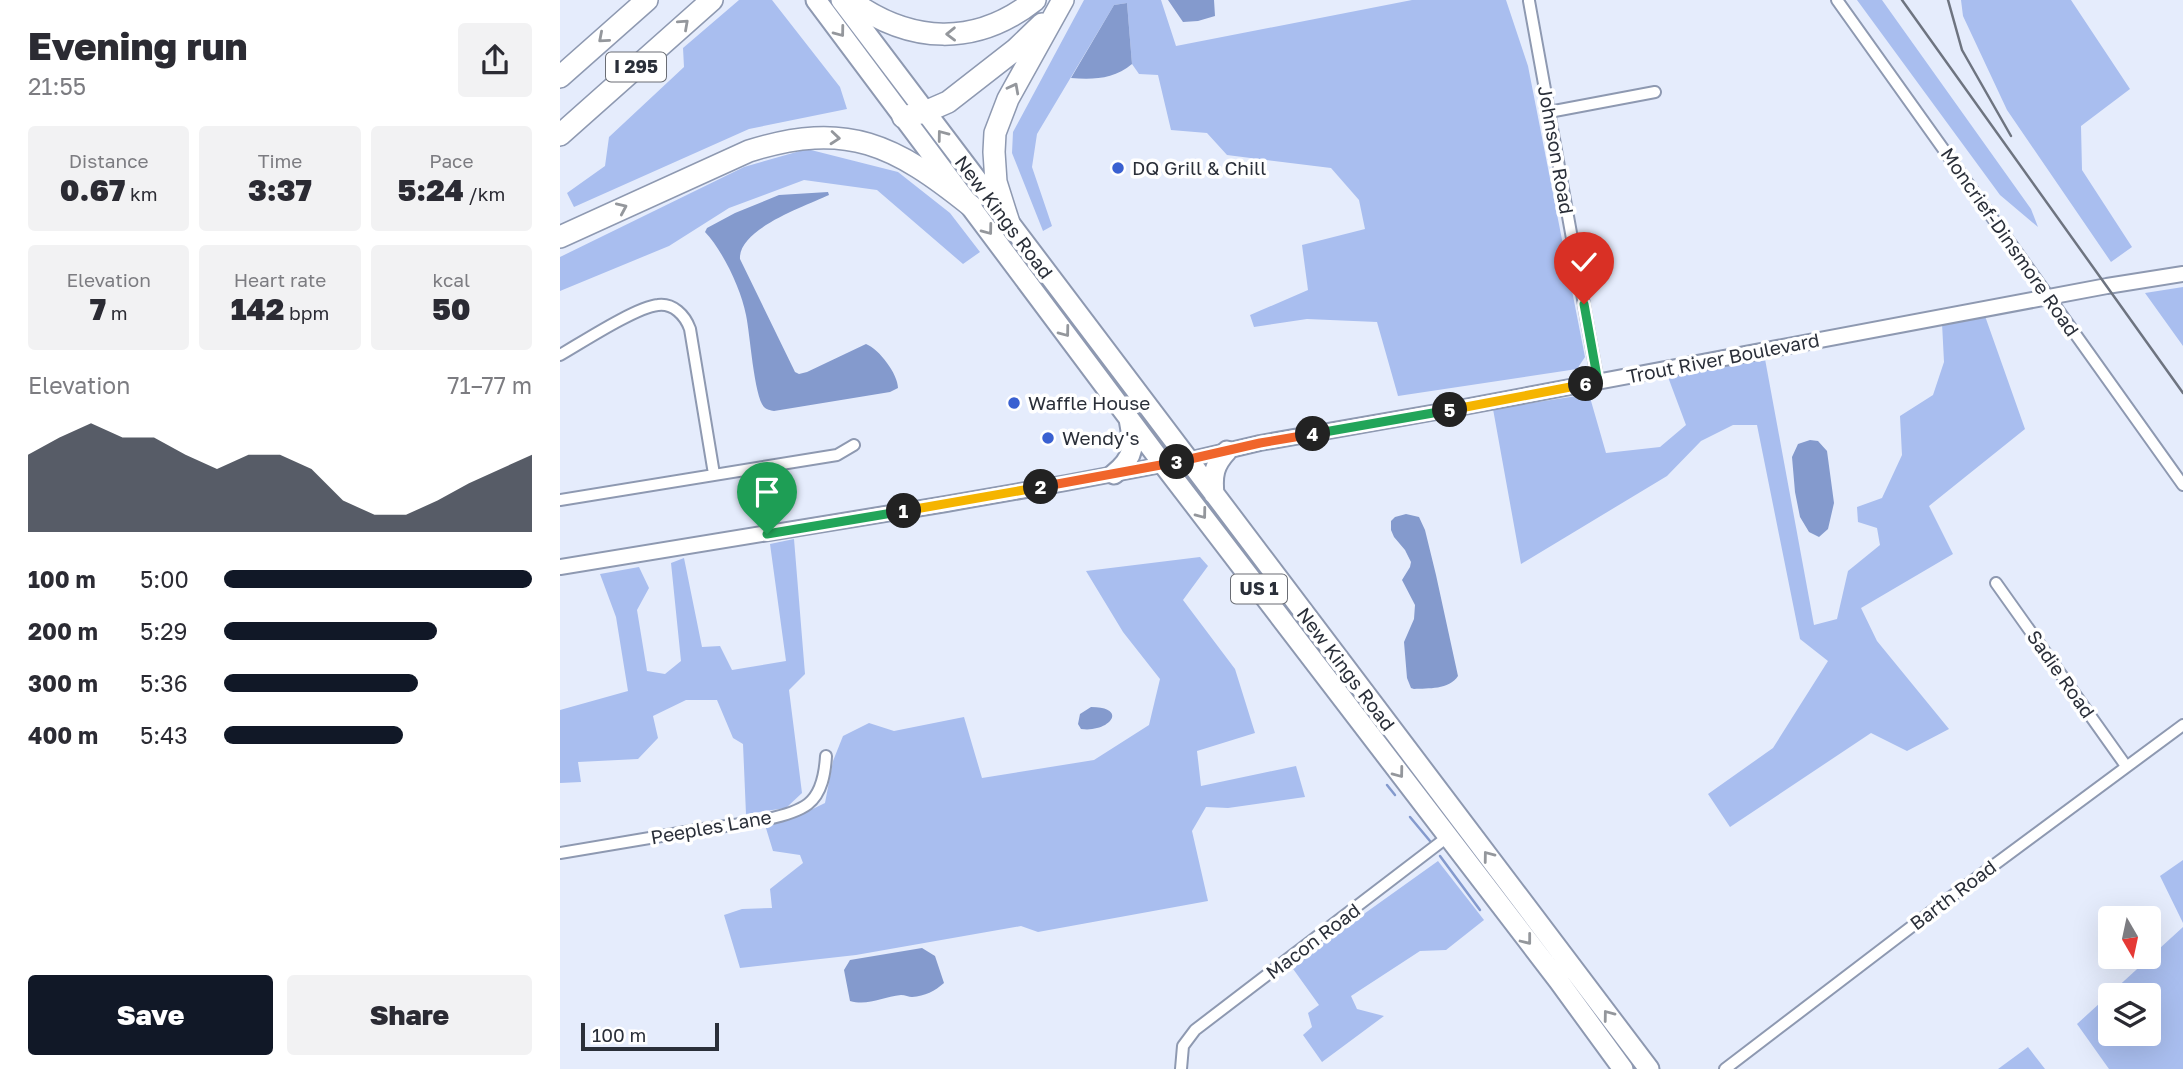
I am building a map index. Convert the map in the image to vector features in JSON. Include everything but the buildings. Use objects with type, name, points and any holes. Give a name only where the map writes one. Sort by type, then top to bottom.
[{"type":"highway","name":"I 295","points":[[560,77],[647,0]]},
{"type":"highway","name":"I 295","points":[[560,135],[712,0]]},
{"type":"highway","name":"New Kings Road","points":[[816,0],[1337,691],[1456,830],[1649,1069]]},
{"type":"highway","name":"New Kings Road","points":[[841,0],[1420,767],[1456,830],[1623,1069]]},
{"type":"highway","points":[[850,0],[906,30],[952,35],[969,33],[996,24],[1021,12],[1035,0]]},
{"type":"highway","points":[[903,117],[925,112],[948,102],[1006,57],[1060,5]]},
{"type":"highway","points":[[1009,223],[996,182],[995,133],[1008,99],[1060,5]]},
{"type":"highway","points":[[560,237],[749,151],[810,137],[847,139],[887,150],[935,177],[971,206]]},
{"type":"highway","points":[[1114,474],[1127,464],[1132,453],[1133,439],[1129,418]]},
{"type":"highway","points":[[1214,495],[1214,469],[1217,461],[1227,451]]},
{"type":"highway","points":[[1251,579],[1293,615],[1339,676],[1353,678]]},
{"type":"highway","points":[[1337,691],[1348,692],[1379,730],[1420,767]]},
{"type":"street","name":"Moncrief-Dinsmore Road","points":[[1837,0],[2183,485]]},
{"type":"street","name":"Johnson Road","points":[[1529,1],[1598,382]]},
{"type":"street","points":[[1549,112],[1655,92]]},
{"type":"street","name":"Trout River Boulevard","points":[[560,567],[1114,474],[1260,443],[2183,274]]},
{"type":"street","points":[[560,355],[642,309],[660,304],[677,310],[686,318],[690,329],[713,474]]},
{"type":"street","points":[[560,500],[837,455],[854,445]]},
{"type":"street","name":"Sadie Road","points":[[1996,583],[2126,766]]},
{"type":"street","name":"Barth Road","points":[[1725,1069],[2183,725]]},
{"type":"street","name":"Peeples Lane","points":[[560,853],[740,824],[788,813],[809,804],[816,795],[822,781],[826,756]]},
{"type":"street","name":"Macon Road","points":[[1181,1069],[1184,1046],[1195,1030],[1456,830]]},
{"type":"shaded area","points":[[739,0],[772,0],[840,87],[847,109],[749,129],[574,207],[567,193],[605,166],[609,137],[684,67],[683,48]]},
{"type":"shaded area","points":[[1084,0],[1161,0],[1176,46],[1412,0],[1506,0],[1528,66],[1585,357],[1577,369],[1398,396],[1377,322],[1307,319],[1254,327],[1250,315],[1308,290],[1302,245],[1365,229],[1359,200],[1331,168],[1227,155],[1207,133],[1171,130],[1158,75],[1139,74],[1132,64],[1127,3],[1114,5],[1037,134],[1032,167],[1052,226],[1043,231],[1012,153],[1013,132]]},
{"type":"shaded area","points":[[1168,0],[1214,0],[1215,16],[1183,22]]},
{"type":"shaded area","points":[[1857,0],[1882,0],[2031,209],[2038,227],[2000,195]]},
{"type":"shaded area","points":[[1961,0],[2071,0],[2130,89],[2081,126],[2082,170],[2132,247],[2111,262],[2007,110],[1963,16]]},
{"type":"shaded area","points":[[1127,3],[1132,64],[1118,73],[1103,77],[1071,78],[1114,5]]},
{"type":"shaded area","points":[[807,149],[898,172],[950,213],[980,252],[963,264],[877,190],[804,180],[729,208],[669,246],[560,291],[560,257],[744,167]]},
{"type":"shaded area","points":[[828,192],[829,195],[761,228],[742,248],[740,259],[795,372],[807,372],[866,344],[887,363],[898,388],[890,392],[770,410],[764,407],[758,391],[740,294],[725,260],[705,232],[707,228],[735,213],[779,195]]},
{"type":"shaded area","points":[[2183,287],[2183,346],[2145,293]]},
{"type":"shaded area","points":[[1985,316],[2025,429],[1929,506],[1953,554],[1861,608],[1877,641],[1949,729],[1907,751],[1871,733],[1730,827],[1708,794],[1773,748],[1828,661],[1800,639],[1757,425],[1733,425],[1701,441],[1667,476],[1521,564],[1493,409],[1589,394],[1606,453],[1660,447],[1686,425],[1668,377],[1765,359],[1814,625],[1837,619],[1848,571],[1880,545],[1877,528],[1858,522],[1857,507],[1882,498],[1902,455],[1900,416],[1933,395],[1944,362],[1942,323]]},
{"type":"shaded area","points":[[1810,440],[1818,441],[1827,451],[1834,503],[1828,529],[1819,537],[1809,532],[1800,517],[1795,492],[1792,457],[1798,444]]},
{"type":"shaded area","points":[[1406,514],[1419,517],[1425,530],[1458,676],[1449,684],[1438,687],[1414,689],[1407,678],[1404,642],[1414,619],[1415,605],[1402,580],[1411,562],[1391,530],[1391,521]]},
{"type":"shaded area","points":[[794,539],[805,674],[789,690],[802,793],[786,808],[746,814],[743,744],[733,738],[717,700],[686,700],[653,716],[658,738],[638,759],[578,762],[581,782],[560,783],[560,710],[628,691],[616,617],[600,574],[639,567],[649,588],[637,610],[647,671],[665,674],[681,661],[671,563],[684,558],[702,647],[720,646],[732,670],[786,661],[770,544]]},
{"type":"shaded area","points":[[1200,557],[1208,566],[1183,600],[1235,669],[1255,733],[1197,751],[1201,786],[1296,766],[1305,797],[1228,808],[1206,807],[1192,831],[1208,901],[1038,932],[1021,926],[856,955],[740,968],[724,915],[742,909],[772,908],[770,889],[803,863],[800,855],[773,851],[765,825],[794,818],[825,803],[833,761],[843,736],[869,723],[894,731],[964,717],[982,778],[1094,760],[1149,725],[1160,679],[1123,632],[1086,571]]},
{"type":"shaded area","points":[[1091,707],[1110,711],[1111,720],[1100,727],[1081,729],[1078,724],[1080,714]]},
{"type":"shaded area","points":[[2183,860],[2183,923],[2160,876]]},
{"type":"shaded area","points":[[1438,861],[1484,920],[1446,950],[1420,951],[1351,996],[1357,1009],[1384,1016],[1322,1062],[1303,1035],[1312,1027],[1308,1013],[1319,1005],[1291,966]]},
{"type":"shaded area","points":[[2183,927],[2183,1069],[2109,1069],[2077,1024],[2098,1005],[2098,1046],[2161,1046],[2161,983],[2122,983],[2136,970],[2161,970],[2161,947]]},
{"type":"shaded area","points":[[922,948],[935,956],[944,983],[941,986],[930,993],[911,997],[901,995],[869,1002],[850,1001],[844,970],[850,960]]},
{"type":"shaded area","points":[[2028,1047],[2045,1069],[1998,1069]]},
{"type":"waterway","points":[[1387,785],[1395,795]]},
{"type":"waterway","points":[[1410,817],[1430,841]]},
{"type":"waterway","points":[[1440,856],[1480,910]]},
{"type":"railway","points":[[1902,0],[2183,393]]},
{"type":"railway","points":[[1948,0],[1962,50],[2011,136]]},
{"type":"place","name":"DQ Grill & Chill","points":[[1118,168]]},
{"type":"place","name":"Waffle House","points":[[1014,403]]},
{"type":"place","name":"Wendy's","points":[[1048,438]]},
{"type":"route","points":[[767,534],[1066,483],[1188,460],[1260,443],[1598,382],[1584,304]]}]
